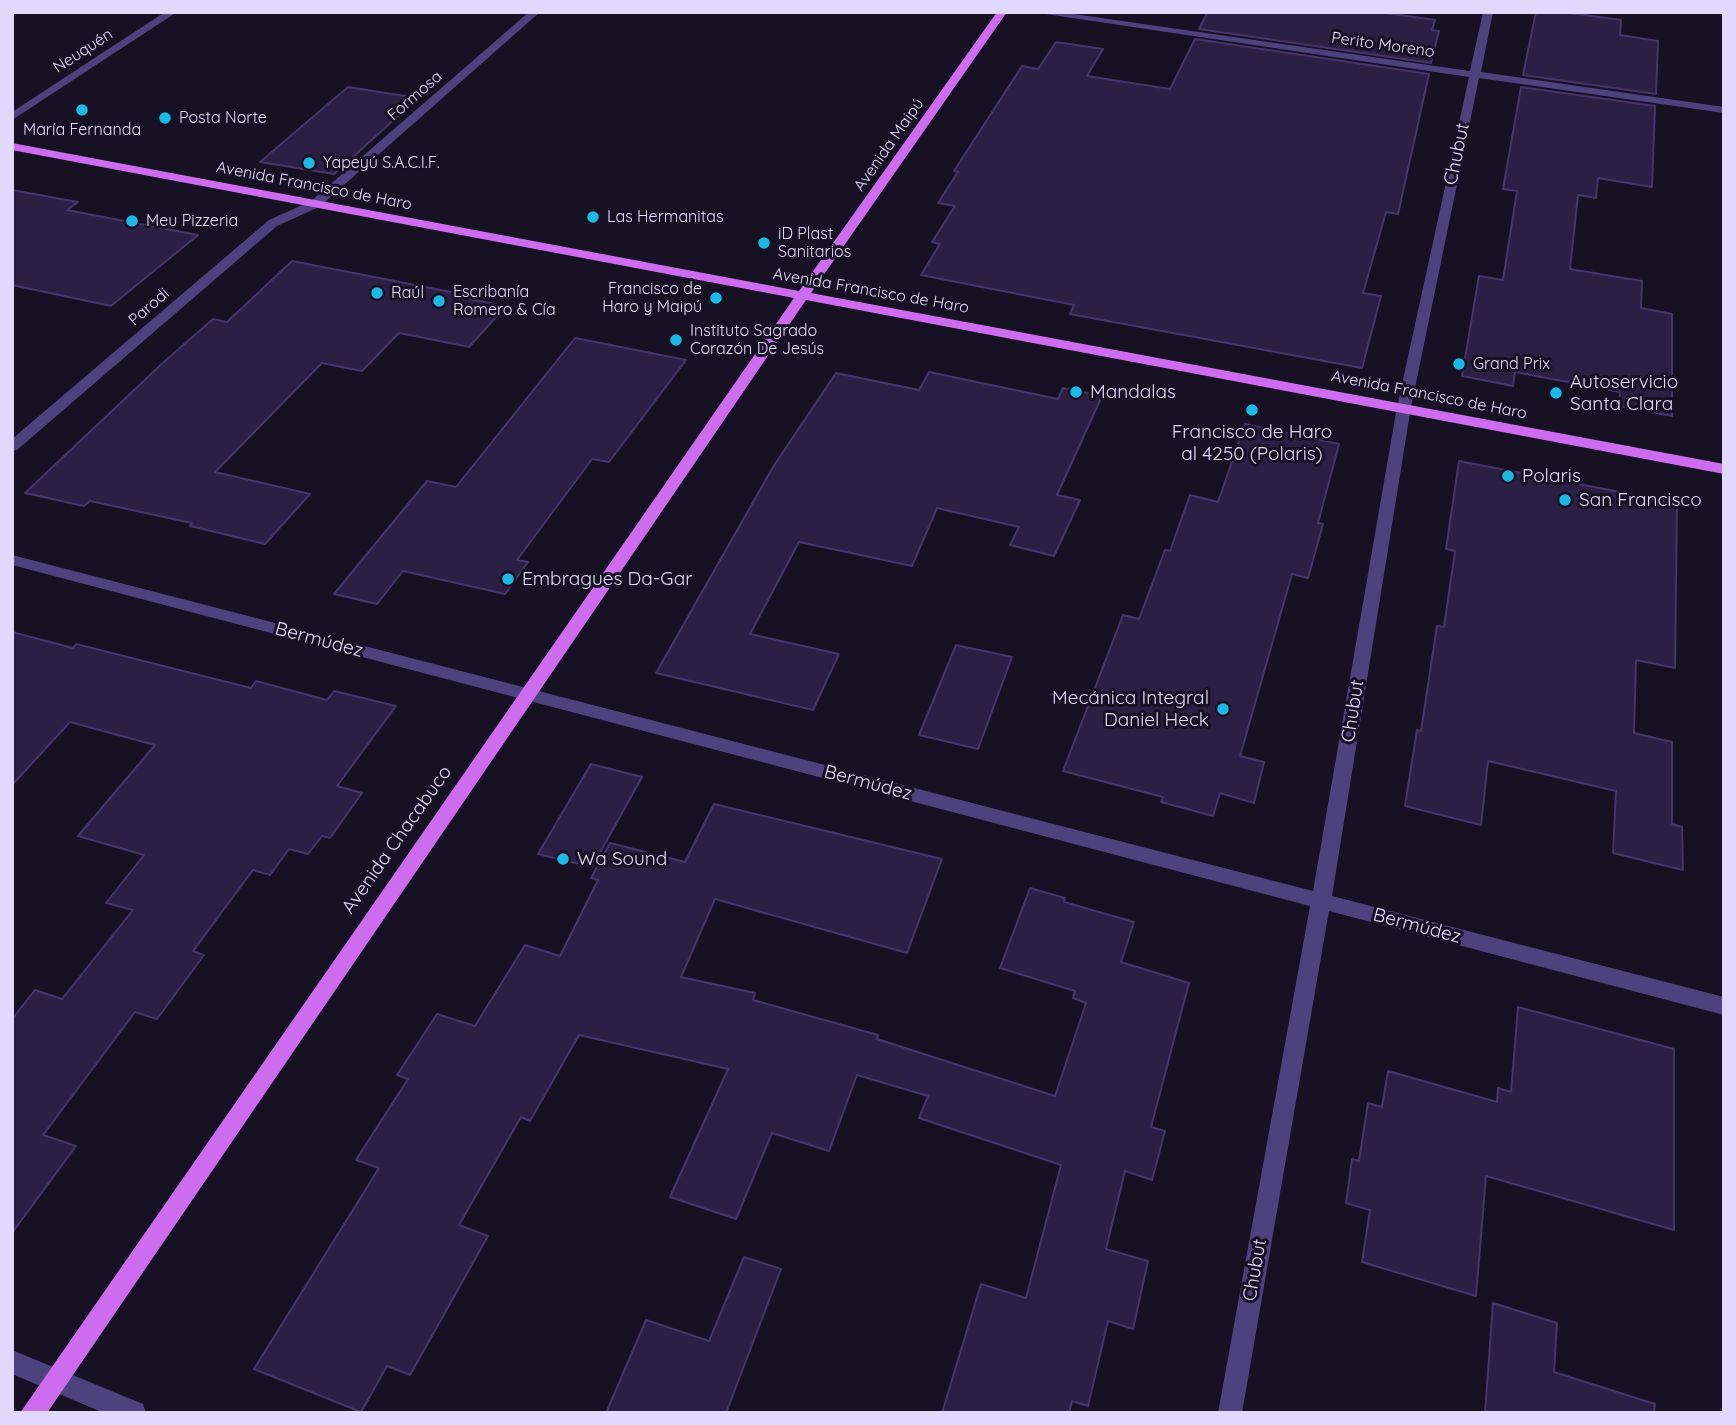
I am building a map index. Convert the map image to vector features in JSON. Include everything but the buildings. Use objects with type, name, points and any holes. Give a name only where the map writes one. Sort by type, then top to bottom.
[{"type":"main road","name":"Avenida Maipú","points":[[802,296],[1002,12]]},
{"type":"main road","name":"Avenida Francisco de Haro","points":[[12,146],[1724,469]]},
{"type":"main road","name":"Avenida Chacabuco","points":[[33,1413],[802,296]]},
{"type":"street","name":"Neuquén","points":[[12,117],[172,12]]},
{"type":"street","name":"Formosa","points":[[315,204],[536,12]]},
{"type":"street","name":"Perito Moreno","points":[[1037,12],[1724,110]]},
{"type":"street","name":"Chubut","points":[[1230,1413],[1321,901],[1404,407],[1488,12]]},
{"type":"street","name":"Parodi","points":[[12,447],[273,223],[315,204]]},
{"type":"street","name":"Bermúdez","points":[[12,560],[1724,1006]]},
{"type":"street","points":[[12,1362],[134,1413]]},
{"type":"place","name":"María Fernanda","points":[[82,110]]},
{"type":"place","name":"Posta Norte","points":[[165,118]]},
{"type":"place","name":"Yapeyú S.A.C.I.F.","points":[[309,163]]},
{"type":"place","name":"Las Hermanitas","points":[[593,217]]},
{"type":"place","name":"Meu Pizzeria","points":[[132,221]]},
{"type":"place","name":"iD Plast Sanitarios","points":[[764,243]]},
{"type":"place","name":"Raúl","points":[[377,293]]},
{"type":"place","name":"Francisco de Haro y Maipú","points":[[716,298]]},
{"type":"place","name":"Escribanía Romero & Cía","points":[[439,301]]},
{"type":"place","name":"Instituto Sagrado Corazón De Jesús","points":[[676,340]]},
{"type":"place","name":"Grand Prix","points":[[1459,364]]},
{"type":"place","name":"Mandalas","points":[[1076,392]]},
{"type":"place","name":"Autoservicio Santa Clara","points":[[1556,393]]},
{"type":"place","name":"Francisco de Haro al 4250 (Polaris)","points":[[1252,410]]},
{"type":"place","name":"Polaris","points":[[1508,476]]},
{"type":"place","name":"San Francisco","points":[[1565,500]]},
{"type":"place","name":"Embragues Da-Gar","points":[[508,579]]},
{"type":"place","name":"Mecánica Integral Daniel Heck","points":[[1223,709]]},
{"type":"place","name":"Wa Sound","points":[[563,859]]}]
